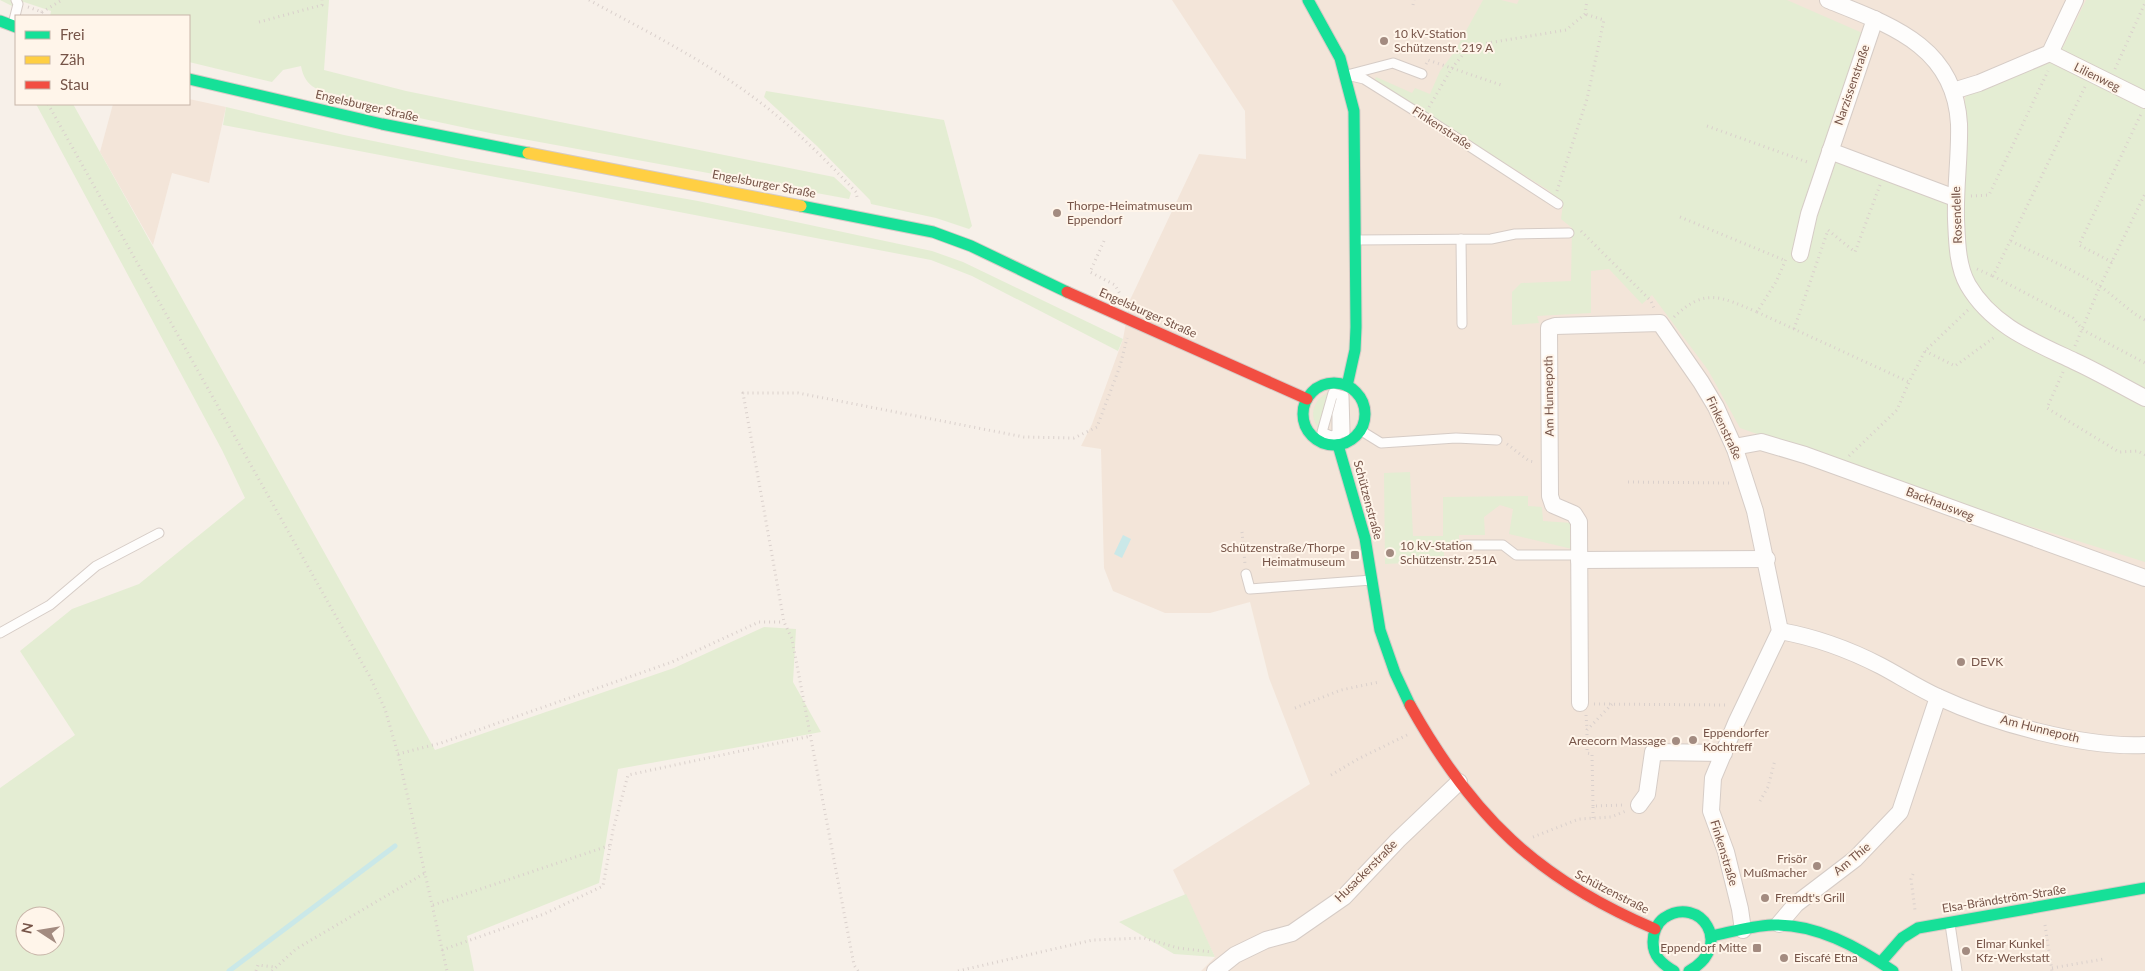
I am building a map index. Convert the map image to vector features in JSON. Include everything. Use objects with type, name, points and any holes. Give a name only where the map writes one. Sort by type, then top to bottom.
[{"type":"street","name":"Schützenstraße","points":[[1309,0],[1333,43],[1347,75],[1354,111],[1356,335],[1352,368],[1345,390]]},
{"type":"street","name":"Rosendelle","points":[[1828,0],[1901,31],[1924,49],[1941,68],[1953,91],[1959,124],[1955,198],[1960,262],[1968,284],[1979,300],[2008,328],[2145,398]]},
{"type":"street","points":[[1953,91],[1979,83],[2050,52],[2075,0]]},
{"type":"street","name":"Narzissenstraße","points":[[1800,254],[1809,214],[1875,19]]},
{"type":"street","points":[[0,22],[14,26]]},
{"type":"street","name":"Lilienweg","points":[[2050,52],[2091,75],[2145,100]]},
{"type":"street","name":"Engelsburger Straße","points":[[190,79],[410,130],[917,228],[957,240],[1131,321],[1307,399]]},
{"type":"street","points":[[1830,151],[1955,198]]},
{"type":"street","name":"Finkenstraße","points":[[1660,323],[1716,407],[1734,447],[1747,483],[1767,559],[1780,631],[1713,778],[1711,811],[1726,852],[1740,909],[1742,930]]},
{"type":"street","name":"Am Hunnepoth","points":[[1580,703],[1578,522],[1574,514],[1553,505],[1550,496],[1549,328],[1555,326],[1660,323]]},
{"type":"street","points":[[1330,383],[1345,390],[1356,392],[1362,401],[1365,411],[1360,430],[1352,440],[1320,442],[1312,436],[1303,419],[1307,399],[1320,386],[1330,383]]},
{"type":"street","name":"Schützenstraße","points":[[1337,440],[1357,506],[1367,549],[1376,616],[1396,676],[1423,727],[1459,782],[1517,846],[1543,868],[1586,897],[1655,929]]},
{"type":"street","name":"Backhausweg","points":[[1734,447],[1761,442],[1838,466],[2145,578]]},
{"type":"street","points":[[1579,558],[1767,559]]},
{"type":"street","name":"Am Hunnepoth","points":[[1780,631],[1794,633],[1847,651],[1938,697],[2008,723],[2082,740],[2130,746],[2145,745]]},
{"type":"street","name":"Am Thie","points":[[1779,924],[1796,904],[1855,859],[1882,834],[1900,812],[1906,801],[1938,697]]},
{"type":"street","points":[[1639,805],[1647,794],[1653,752],[1724,753]]},
{"type":"street","name":"Husackerstraße","points":[[1215,971],[1235,955],[1266,940],[1292,933],[1344,897],[1405,833],[1459,782]]},
{"type":"street","name":"Elsa-Brändström-Straße","points":[[1881,962],[1906,932],[1918,928],[2042,908],[2145,888]]},
{"type":"street","points":[[1674,971],[1665,967],[1655,955],[1652,939],[1655,929],[1665,917],[1685,912],[1700,918],[1707,926],[1711,936],[1711,947],[1708,957],[1700,966],[1689,971]]},
{"type":"street","points":[[1711,936],[1779,924],[1798,927],[1859,949],[1893,971]]},
{"type":"lane","points":[[15,15],[17,2]]},
{"type":"lane","points":[[1347,75],[1393,62],[1422,74]]},
{"type":"lane","name":"Finkenstraße","points":[[1347,75],[1364,79],[1556,203]]},
{"type":"lane","points":[[1355,240],[1461,239],[1491,238],[1514,234],[1569,233]]},
{"type":"lane","points":[[1461,239],[1462,324]]},
{"type":"lane","points":[[1337,440],[1322,432],[1333,392],[1345,390]]},
{"type":"lane","name":"Schützenstraße","points":[[1337,440],[1337,415],[1345,390]]},
{"type":"lane","points":[[1360,430],[1381,443],[1456,438],[1498,440]]},
{"type":"lane","points":[[0,633],[50,605],[96,566],[159,533]]},
{"type":"lane","points":[[1464,545],[1503,545],[1516,556],[1579,558]]},
{"type":"lane","points":[[1246,574],[1250,589],[1372,580]]},
{"type":"lane","points":[[1950,922],[1957,971]]},
{"type":"path","points":[[17,2],[41,14],[62,0]]},
{"type":"path","points":[[259,22],[322,4],[322,0]]},
{"type":"path","points":[[589,0],[709,68],[752,96],[785,122],[856,192],[860,217]]},
{"type":"path","points":[[1413,5],[1414,0]]},
{"type":"path","points":[[1423,116],[1452,68],[1470,46],[1566,30],[1585,14],[1587,0]]},
{"type":"path","points":[[2109,83],[2145,3]]},
{"type":"path","points":[[1556,203],[1587,99],[1604,20],[1585,14]]},
{"type":"path","points":[[1955,198],[1989,195],[2047,74],[2050,52]]},
{"type":"path","points":[[1422,74],[1428,60],[1504,86]]},
{"type":"path","points":[[2091,75],[1993,276],[2073,318],[2083,330],[2145,363]]},
{"type":"path","points":[[49,105],[370,677],[385,709],[398,754],[447,971]]},
{"type":"path","points":[[2112,262],[2079,244],[2145,106]]},
{"type":"path","points":[[1707,126],[1824,168]]},
{"type":"path","points":[[1794,329],[1828,230],[1856,252],[1885,173]]},
{"type":"path","points":[[2145,194],[2100,286],[2083,330],[2048,408],[2119,452],[2138,452],[2145,455]]},
{"type":"path","points":[[1680,218],[1784,260],[1800,254]]},
{"type":"path","points":[[1577,226],[1651,301],[1660,323],[1673,317],[1695,300],[1709,298],[1731,301],[1908,382]]},
{"type":"path","points":[[2011,241],[2100,286],[2132,313],[2145,320]]},
{"type":"path","points":[[1104,242],[1090,272],[1115,285],[1121,295]]},
{"type":"path","points":[[1757,312],[1776,282],[1784,260]]},
{"type":"path","points":[[1838,466],[1897,410],[1908,382],[1925,351],[1979,300]]},
{"type":"path","points":[[858,971],[854,965],[792,639],[784,622],[743,393],[798,393],[1024,437],[1074,438],[1097,427],[1120,366],[1131,321]]},
{"type":"path","points":[[1925,351],[1955,366],[2008,328]]},
{"type":"path","points":[[1498,440],[1510,446],[1529,461],[1550,462]]},
{"type":"path","points":[[1628,482],[1747,483]]},
{"type":"path","points":[[1242,532],[1246,574]]},
{"type":"path","points":[[398,754],[441,743],[672,662],[759,622],[784,622]]},
{"type":"path","points":[[1295,708],[1341,690],[1375,683],[1396,676]]},
{"type":"path","points":[[1580,703],[1635,703],[1639,706],[1745,705]]},
{"type":"path","points":[[1593,818],[1592,754],[1587,754],[1587,730],[1613,703]]},
{"type":"path","points":[[1331,775],[1358,758],[1423,727]]},
{"type":"path","points":[[442,950],[544,914],[603,886],[628,775],[811,736]]},
{"type":"path","points":[[1760,801],[1768,787],[1775,760]]},
{"type":"path","points":[[1593,806],[1639,805]]},
{"type":"path","points":[[1517,846],[1532,837],[1579,818],[1611,818],[1639,805]]},
{"type":"path","points":[[432,906],[611,844]]},
{"type":"path","points":[[256,971],[258,965],[273,969],[296,949],[425,873]]},
{"type":"path","points":[[1913,874],[1911,879],[1918,928]]},
{"type":"path","points":[[2042,908],[2052,969],[2104,959]]},
{"type":"path","points":[[958,971],[1093,940],[1144,938],[1178,948],[1235,955]]},
{"type":"shaded area","points":[[1172,0],[2145,0],[2145,971],[1201,971],[1215,957],[1173,870],[1310,784],[1269,678],[1250,602],[1210,613],[1165,613],[1113,591],[1104,568],[1101,449],[1081,446],[1092,424],[1123,339],[1130,300],[1199,154],[1246,159],[1245,111]]},
{"type":"shaded area","points":[[190,99],[226,107],[209,183],[172,173],[153,245],[100,152],[113,105],[190,105]]},
{"type":"green space","points":[[0,0],[329,0],[324,70],[406,91],[834,177],[851,193],[849,199],[490,133],[339,101],[339,95],[319,90],[310,84],[301,66],[283,70],[272,82],[190,62],[190,15],[50,15],[51,11],[24,2],[12,6]]},
{"type":"green space","points":[[1483,0],[1501,0],[1517,4],[1519,0],[1787,0],[1867,35],[1826,153],[1957,203],[1966,90],[2063,47],[2086,0],[2145,0],[2145,562],[1949,501],[1740,428],[1708,370],[1652,295],[1642,304],[1609,269],[1591,271],[1591,313],[1537,316],[1539,323],[1512,325],[1512,292],[1521,283],[1571,281],[1572,228],[1561,219],[1563,204],[1548,190],[1424,112],[1373,84],[1376,77],[1412,93],[1415,88],[1430,94],[1440,71],[1455,51]]},
{"type":"green space","points":[[766,91],[944,120],[972,226],[969,229],[936,218],[871,204],[870,200],[817,146],[764,97]]},
{"type":"green space","points":[[37,105],[74,105],[435,750],[674,668],[764,627],[796,629],[793,682],[821,732],[618,769],[599,883],[467,936],[474,971],[0,971],[0,788],[75,735],[20,651],[72,609],[139,584],[245,498],[222,450]]},
{"type":"green space","points":[[226,107],[344,135],[461,159],[698,201],[932,251],[963,262],[1123,339],[1118,351],[972,276],[931,260],[223,125]]},
{"type":"green space","points":[[1327,393],[1333,393],[1322,432],[1315,422],[1313,411],[1318,401]]},
{"type":"green space","points":[[1410,472],[1413,536],[1443,536],[1443,497],[1528,496],[1528,506],[1542,507],[1543,521],[1572,523],[1572,549],[1509,534],[1513,509],[1500,505],[1484,517],[1485,535],[1459,535],[1459,546],[1444,547],[1444,561],[1385,564],[1384,473]]},
{"type":"green space","points":[[1186,894],[1215,957],[1174,954],[1119,922]]},
{"type":"water","points":[[1123,535],[1131,539],[1122,558],[1114,554]]},
{"type":"waterway","points":[[229,971],[395,846]]},
{"type":"traffic: fast","points":[[1308,0],[1340,58],[1354,111],[1356,327],[1355,350],[1347,386]]},
{"type":"traffic: fast","points":[[0,21],[15,27]]},
{"type":"traffic: fast","points":[[190,79],[382,124],[528,153]]},
{"type":"traffic: fast","points":[[801,206],[933,232],[971,246],[1067,292]]},
{"type":"traffic: fast","points":[[1334,383],[1346,385],[1356,392],[1363,402],[1365,414],[1363,426],[1356,436],[1346,443],[1334,445],[1322,443],[1312,436],[1305,426],[1303,414],[1305,402],[1312,392],[1322,385],[1334,383]]},
{"type":"traffic: fast","points":[[1338,445],[1365,538],[1380,630],[1395,673],[1410,705]]},
{"type":"traffic: fast","points":[[1881,962],[1902,938],[1918,928],[2145,888]]},
{"type":"traffic: fast","points":[[1674,971],[1656,955],[1653,939],[1659,923],[1664,918],[1677,912],[1690,913],[1700,918],[1707,926],[1711,937],[1710,949],[1703,961],[1689,971]]},
{"type":"traffic: fast","points":[[1711,936],[1772,925],[1804,928],[1820,932],[1851,945],[1893,971]]},
{"type":"traffic: slow","points":[[528,153],[801,206]]},
{"type":"traffic: jam","points":[[1067,292],[1307,399]]},
{"type":"traffic: jam","points":[[1410,705],[1433,744],[1458,780],[1511,840],[1576,889],[1613,910],[1655,929]]},
{"type":"place","name":"10 kV-Station Schützenstr. 219 A","points":[[1384,41]]},
{"type":"place","name":"Thorpe-Heimatmuseum Eppendorf","points":[[1057,213]]},
{"type":"place","name":"10 kV-Station Schützenstr. 251A","points":[[1390,553]]},
{"type":"place","name":"Schützenstraße/Thorpe Heimatmuseum","points":[[1355,555]]},
{"type":"place","name":"DEVK","points":[[1961,662]]},
{"type":"place","name":"Eppendorfer Kochtreff","points":[[1693,740]]},
{"type":"place","name":"Areecorn Massage","points":[[1676,741]]},
{"type":"place","name":"Frisör Mußmacher","points":[[1817,866]]},
{"type":"place","name":"Fremdt's Grill","points":[[1765,898]]},
{"type":"place","name":"Eppendorf Mitte","points":[[1757,948]]},
{"type":"place","name":"Elmar Kunkel Kfz-Werkstatt","points":[[1966,951]]},
{"type":"place","name":"Eiscafé Etna","points":[[1784,958]]}]
